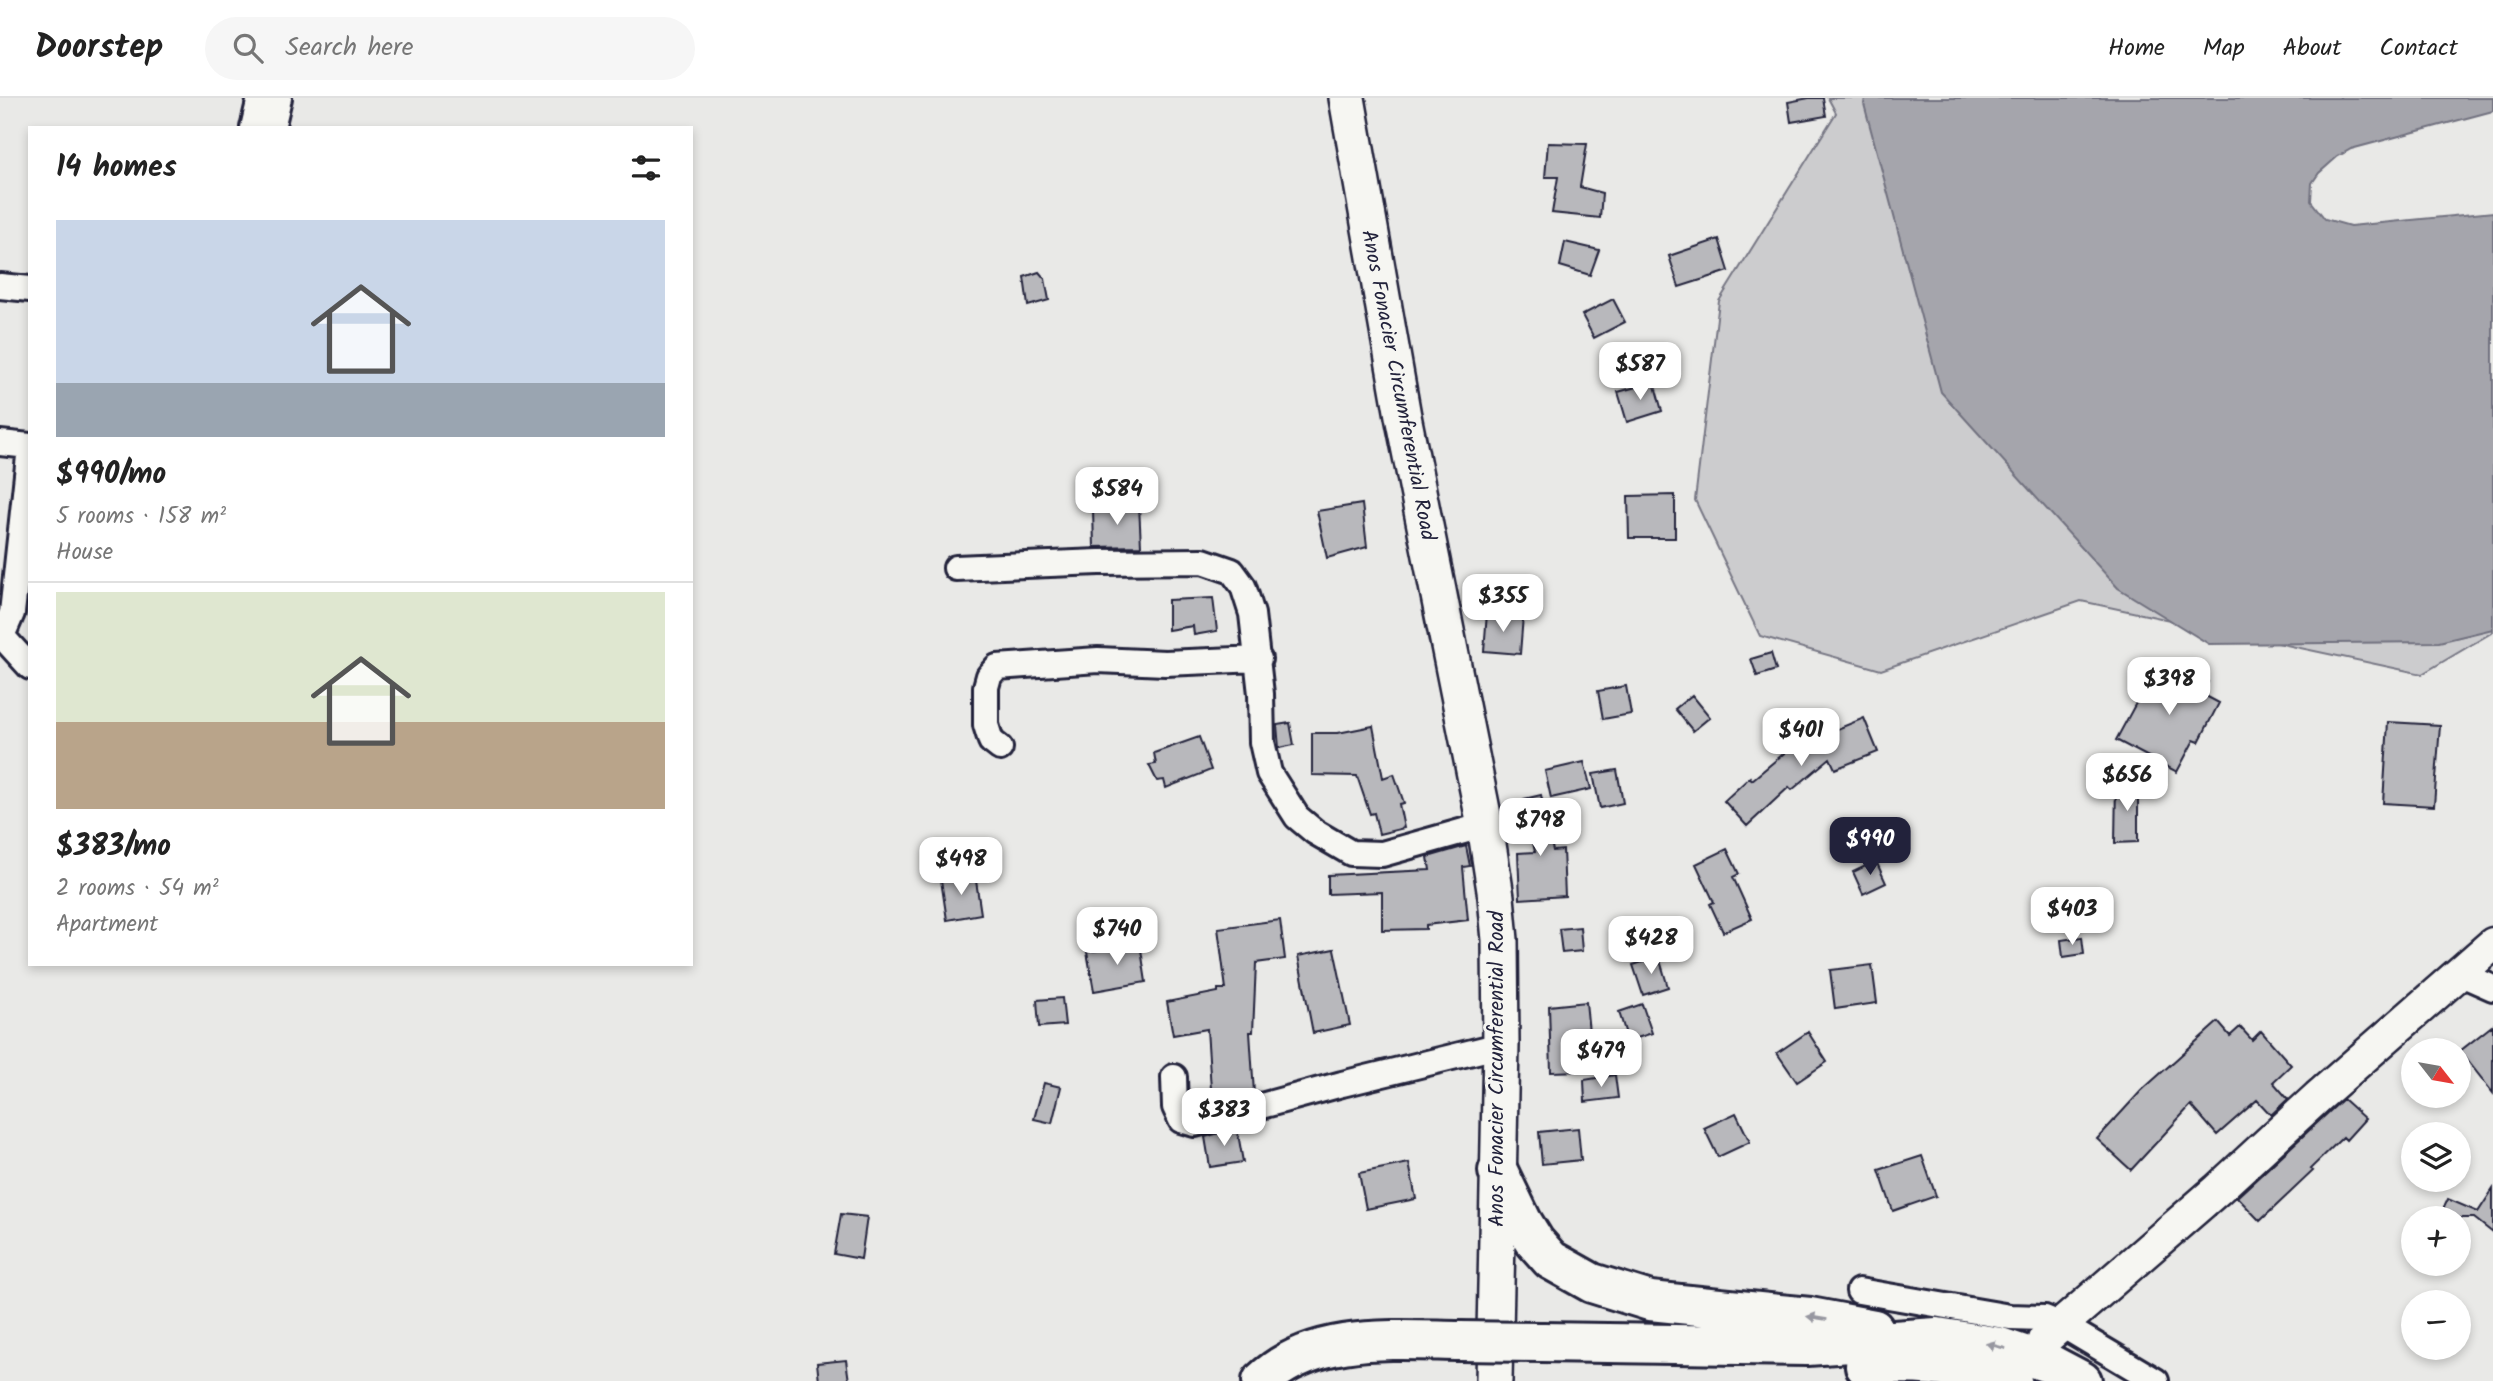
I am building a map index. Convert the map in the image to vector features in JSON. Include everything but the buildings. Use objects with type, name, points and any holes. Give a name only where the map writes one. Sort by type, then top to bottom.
[{"type":"main road","name":"Anos Fonacier Circumferential Road","points":[[1347,98],[1402,415],[1485,825],[1500,940],[1494,1381]]},
{"type":"main road","points":[[1498,1171],[1535,1242],[1551,1260],[1592,1283],[1650,1301],[1810,1317],[1876,1329],[1897,1361]]},
{"type":"main road","points":[[1897,1361],[1937,1336],[2000,1347],[2048,1363],[2082,1381]]},
{"type":"main road","points":[[1262,1381],[1300,1355],[1329,1346],[1369,1341],[1460,1352],[1807,1369],[1897,1361],[1966,1370],[2012,1381]]},
{"type":"main road","points":[[1300,1381],[1334,1368],[1460,1352]]},
{"type":"street","points":[[253,126],[260,98]]},
{"type":"street","points":[[272,126],[279,98]]},
{"type":"street","points":[[0,286],[28,289]]},
{"type":"street","points":[[0,443],[28,447]]},
{"type":"street","points":[[28,465],[12,613],[1,635],[28,665]]},
{"type":"street","points":[[956,568],[1203,561],[1232,571],[1243,586],[1252,614],[1259,659],[1262,742],[1269,772],[1297,817],[1315,832],[1351,853],[1367,855],[1382,854],[1485,825]]},
{"type":"street","points":[[1000,748],[991,741],[986,725],[986,687],[989,676],[997,667],[1098,660],[1165,663],[1259,659]]},
{"type":"street","points":[[2053,1333],[2493,944]]},
{"type":"street","points":[[2459,973],[2493,988]]},
{"type":"street","points":[[1174,1077],[1175,1107],[1181,1120],[1195,1124],[1500,1045]]},
{"type":"street","points":[[1858,1291],[2010,1317],[2046,1318],[2053,1333],[2156,1381]]},
{"type":"shaded area","points":[[1828,98],[1949,98],[2493,487],[2493,632],[2422,674],[2081,601],[1881,670],[1760,636],[1695,500],[1719,301],[1836,113]]},
{"type":"shaded area","points":[[1865,98],[2493,98],[2493,111],[2351,149],[2319,173],[2312,183],[2311,201],[2325,219],[2350,226],[2493,212],[2493,629],[2439,642],[2209,644],[2118,588],[1941,392],[1864,104]]}]
